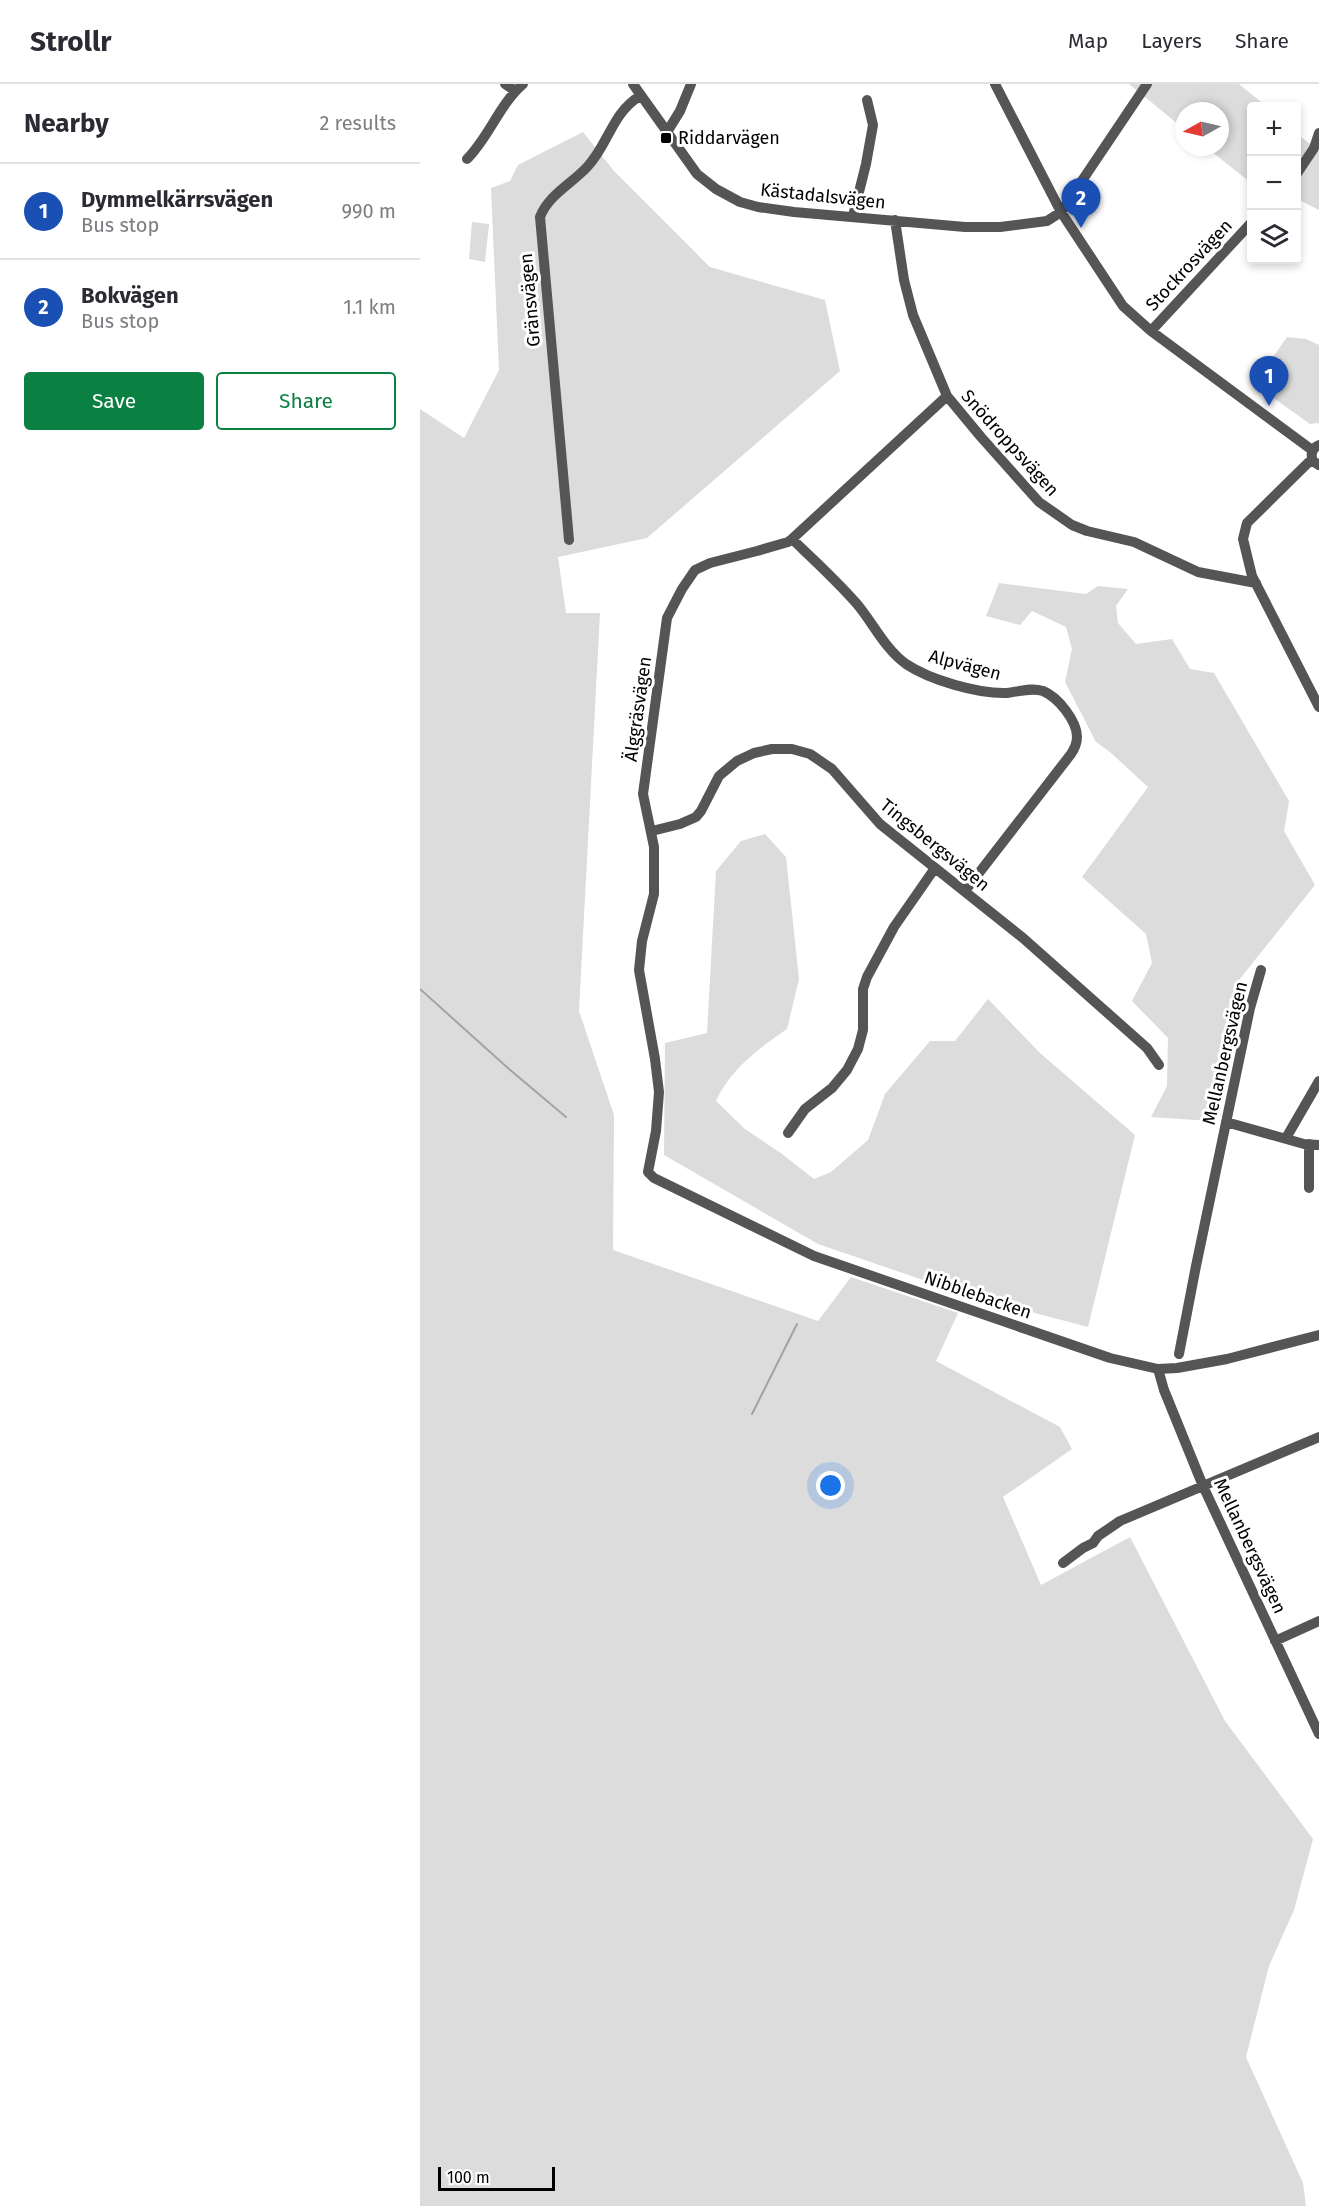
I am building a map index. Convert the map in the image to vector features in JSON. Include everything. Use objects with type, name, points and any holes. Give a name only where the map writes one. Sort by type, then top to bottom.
[{"type":"street","points":[[467,159],[478,148],[519,88],[504,84]]},
{"type":"street","name":"Kästadalsvägen","points":[[633,84],[697,174],[729,198],[758,207],[965,227],[1000,227],[1047,221],[1061,212]]},
{"type":"street","points":[[667,132],[680,111],[691,84]]},
{"type":"street","points":[[995,84],[1061,212],[1123,306],[1151,331],[1316,455],[1247,523],[1243,539],[1254,579],[1319,706]]},
{"type":"street","points":[[1061,212],[1147,84]]},
{"type":"street","name":"Gränsvägen","points":[[569,540],[540,217],[543,208],[554,195],[570,184],[590,164],[628,103],[640,96]]},
{"type":"street","points":[[853,216],[873,125],[867,100]]},
{"type":"street","points":[[1301,168],[1314,148],[1319,133]]},
{"type":"street","name":"Snödroppsvägen","points":[[896,220],[903,280],[912,315],[947,396],[1039,502],[1061,519],[1087,531],[1134,542],[1198,572],[1254,579]]},
{"type":"street","name":"Stockrosvägen","points":[[1151,331],[1247,226]]},
{"type":"street","name":"Älggräsvägen","points":[[648,1167],[654,1141],[659,1092],[639,970],[642,941],[654,894],[652,831],[644,794],[663,645],[670,610],[695,570],[710,562],[757,551],[792,539],[947,396]]},
{"type":"street","name":"Alpvägen","points":[[792,539],[855,602],[889,647],[907,664],[928,675],[975,689],[1006,693],[1041,690],[1052,696],[1075,727],[1077,740],[1071,754],[965,891]]},
{"type":"street","name":"Tingsbergsvägen","points":[[652,831],[680,824],[696,817],[702,811],[719,776],[737,760],[763,750],[792,749],[810,754],[826,764],[880,824],[1023,938],[1147,1048],[1159,1065]]},
{"type":"street","points":[[788,1133],[805,1109],[832,1088],[847,1070],[858,1049],[863,1030],[863,989],[867,977],[894,927],[935,868]]},
{"type":"street","name":"Mellanbergsvägen","points":[[1179,1354],[1250,1008],[1261,970]]},
{"type":"street","points":[[1286,1138],[1319,1081]]},
{"type":"street","points":[[1226,1122],[1314,1145],[1309,1188]]},
{"type":"street","name":"Nibblebacken","points":[[648,1167],[648,1172],[654,1178],[814,1256],[1110,1358],[1158,1369],[1177,1368],[1227,1359],[1319,1335]]},
{"type":"street","name":"Mellanbergsvägen","points":[[1158,1369],[1164,1390],[1203,1486],[1319,1734]]},
{"type":"street","points":[[1063,1563],[1120,1521],[1319,1437]]},
{"type":"street","points":[[1275,1641],[1319,1621]]},
{"type":"shaded area","points":[[1129,84],[1239,84],[1261,102],[1247,102],[1247,180],[1217,156],[1229,156],[1229,102],[1175,102],[1175,122]]},
{"type":"shaded area","points":[[583,132],[614,171],[710,267],[825,300],[840,371],[647,538],[558,557],[566,613],[600,613],[579,1011],[614,1115],[613,1250],[818,1321],[851,1277],[958,1313],[936,1361],[1060,1427],[1072,1449],[1003,1497],[1041,1585],[1130,1537],[1225,1721],[1313,1839],[1294,1910],[1269,1966],[1246,2057],[1303,2183],[1306,2206],[420,2206],[420,409],[464,438],[499,370],[491,188],[510,181],[518,165]]},
{"type":"shaded area","points":[[1301,137],[1319,151],[1319,210],[1301,201]]},
{"type":"shaded area","points":[[472,222],[489,224],[485,262],[469,259]]},
{"type":"shaded area","points":[[1287,337],[1306,339],[1319,345],[1319,423],[1310,424],[1254,384]]},
{"type":"shaded area","points":[[999,583],[1086,594],[1098,586],[1128,589],[1116,606],[1118,623],[1136,644],[1172,639],[1190,669],[1214,673],[1289,801],[1284,831],[1315,885],[1235,985],[1235,1008],[1210,1121],[1151,1117],[1167,1086],[1168,1038],[1132,1001],[1152,963],[1146,934],[1082,877],[1148,787],[1096,742],[1065,682],[1072,649],[1066,627],[1032,611],[1020,625],[986,616]]},
{"type":"shaded area","points":[[765,834],[786,857],[799,979],[787,1029],[756,1052],[737,1070],[716,1101],[745,1129],[814,1179],[831,1172],[868,1140],[885,1094],[930,1041],[955,1041],[988,999],[1040,1053],[1135,1135],[1088,1327],[967,1295],[818,1244],[664,1155],[665,1043],[707,1033],[716,871],[741,841]]},
{"type":"waterway","points":[[420,989],[566,1117]]},
{"type":"waterway","points":[[752,1414],[797,1324]]},
{"type":"place","name":"Riddarvägen","points":[[666,138]]},
{"type":"place","name":"Bokvägen","points":[[1081,228]]},
{"type":"place","name":"Dymmelkärrsvägen","points":[[1269,406]]}]
